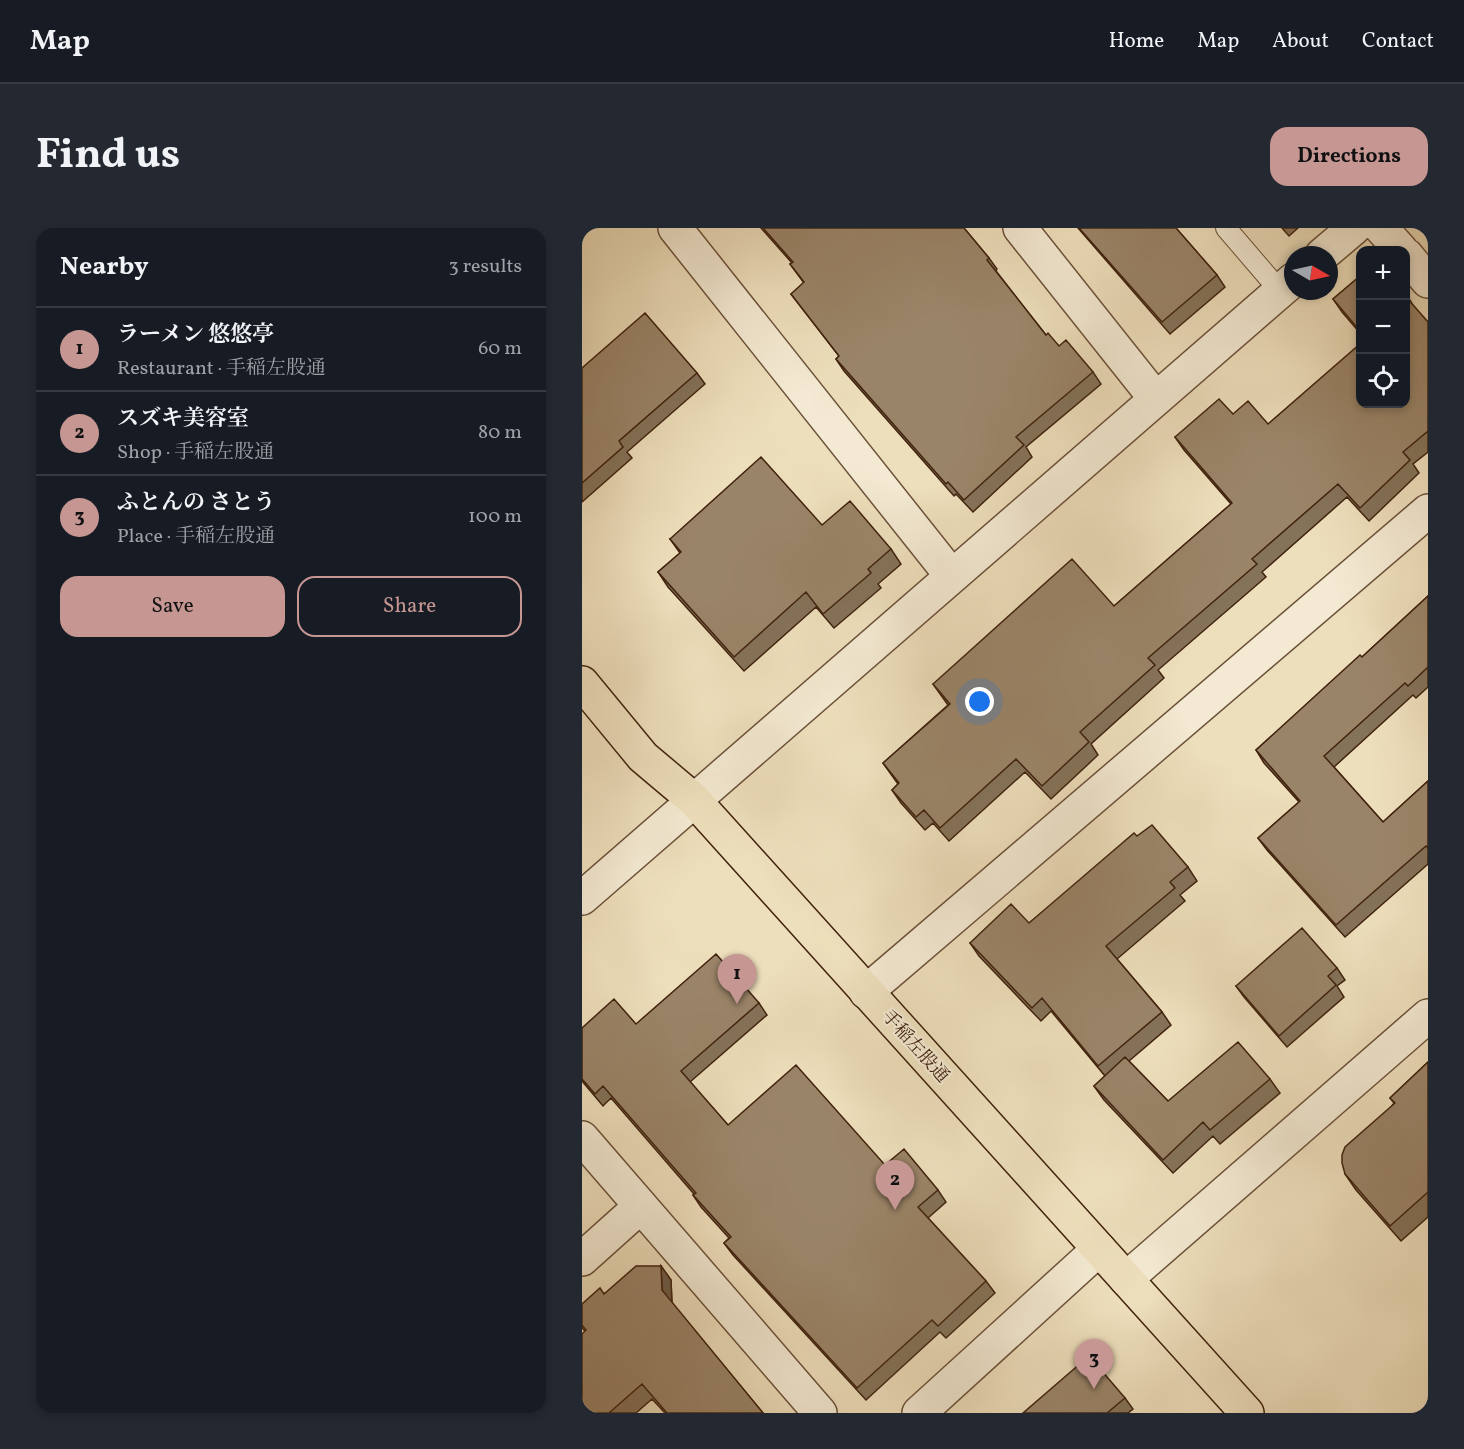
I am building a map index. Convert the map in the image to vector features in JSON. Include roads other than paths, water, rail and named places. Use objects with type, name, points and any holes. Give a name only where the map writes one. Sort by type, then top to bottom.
[{"type":"main road","name":"手稲左股通","points":[[582,683],[643,757],[694,800],[1247,1413]]},
{"type":"street","points":[[675,228],[951,575]]},
{"type":"street","points":[[1020,228],[1156,399]]},
{"type":"street","points":[[1333,246],[1354,228]]},
{"type":"street","points":[[1381,228],[1397,246]]},
{"type":"street","points":[[1410,260],[1428,280]]},
{"type":"street","points":[[582,898],[1284,287]]},
{"type":"street","points":[[866,992],[1428,511]]},
{"type":"street","points":[[1126,1279],[1428,1016]]},
{"type":"street","points":[[582,1138],[820,1413]]},
{"type":"street","points":[[582,1259],[641,1206]]},
{"type":"street","points":[[919,1413],[1098,1249]]},
{"type":"lane","points":[[1226,228],[1284,283]]},
{"type":"place","name":"ラーメン 悠悠亭","points":[[737,1004]]},
{"type":"place","name":"スズキ美容室","points":[[895,1210]]},
{"type":"place","name":"ふとんの さとう","points":[[1094,1389]]}]
